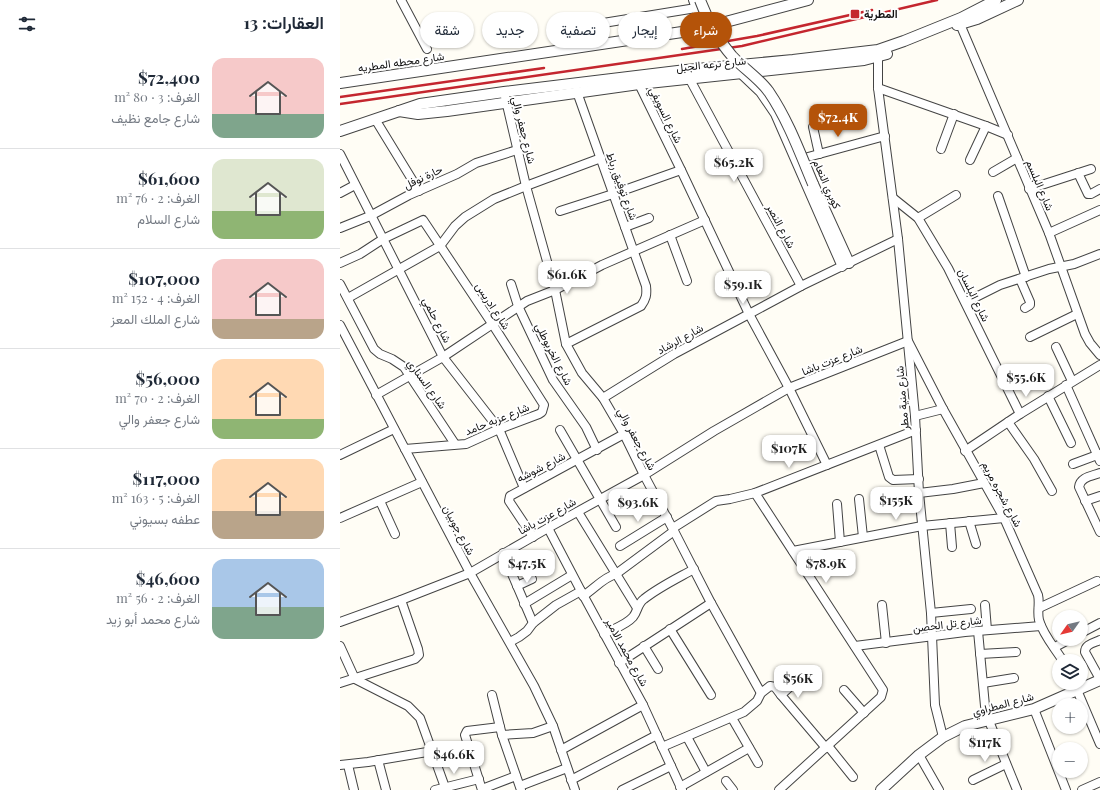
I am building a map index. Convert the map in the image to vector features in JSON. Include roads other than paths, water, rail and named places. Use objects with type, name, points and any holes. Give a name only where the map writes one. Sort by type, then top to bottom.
[{"type":"street","points":[[401,0],[427,49]]},
{"type":"street","points":[[693,0],[698,4]]},
{"type":"street","name":"شارع محطه المطريه","points":[[732,20],[808,0]]},
{"type":"street","name":"شارع ترعه الجبل","points":[[340,130],[420,104],[504,92],[637,80],[878,50],[947,24],[996,0]]},
{"type":"street","name":"شارع ترعه الجبل","points":[[687,74],[740,73],[878,57],[960,24],[978,19],[1018,0]]},
{"type":"street","points":[[610,21],[698,4]]},
{"type":"street","name":"كوبري النعام","points":[[698,4],[722,43],[732,56],[758,80],[777,105],[785,119],[814,184],[845,265]]},
{"type":"street","name":"شارع البلسم","points":[[960,24],[1049,233],[1085,334],[1100,355]]},
{"type":"street","name":"شارع محطه المطريه","points":[[340,83],[680,32]]},
{"type":"street","name":"شارع منية مطر","points":[[878,57],[878,88],[898,240],[915,416],[919,493],[931,613],[934,705],[943,737]]},
{"type":"street","points":[[740,73],[751,82],[768,102],[845,265]]},
{"type":"street","name":"شارع النصر","points":[[687,74],[801,286]]},
{"type":"street","name":"شارع ترعه الجبل","points":[[397,111],[410,114],[425,113],[577,92],[637,80]]},
{"type":"street","name":"شارع السويفي","points":[[637,80],[749,314],[790,388],[827,465]]},
{"type":"street","points":[[878,88],[954,114],[1008,135]]},
{"type":"street","name":"شارع جعفر والي","points":[[504,92],[526,186],[556,290],[566,344],[582,373],[603,398],[624,434],[711,603],[761,693]]},
{"type":"street","name":"شارع توفيق رباط","points":[[566,344],[641,306],[646,300],[647,293],[646,286],[577,92]]},
{"type":"street","points":[[941,148],[954,114]]},
{"type":"street","points":[[375,118],[419,191]]},
{"type":"street","points":[[970,160],[986,126]]},
{"type":"street","points":[[813,127],[819,154]]},
{"type":"street","points":[[796,160],[885,136]]},
{"type":"street","name":"حارة نوفل","points":[[340,228],[370,216],[476,164],[517,150]]},
{"type":"street","name":"شارع حلمي","points":[[340,154],[370,216],[400,270],[443,358],[499,429],[524,488]]},
{"type":"street","points":[[348,298],[400,270],[440,246],[455,226],[465,217],[494,200],[526,186],[601,158]]},
{"type":"street","points":[[993,172],[1017,158]]},
{"type":"street","points":[[1029,189],[1091,169]]},
{"type":"street","points":[[560,211],[681,170]]},
{"type":"street","points":[[1078,173],[1088,194],[1100,189]]},
{"type":"street","points":[[340,193],[355,185]]},
{"type":"street","points":[[918,218],[956,195]]},
{"type":"street","points":[[998,196],[1030,302],[1030,305],[1025,308]]},
{"type":"street","name":"شارع البلسان","points":[[893,198],[918,218],[948,268],[1020,414]]},
{"type":"street","points":[[1049,233],[1100,210]]},
{"type":"street","points":[[625,227],[649,218]]},
{"type":"street","name":"شارع ادريس","points":[[383,239],[423,220],[544,405]]},
{"type":"street","points":[[376,395],[443,358],[527,301],[556,290],[602,265],[705,220]]},
{"type":"street","points":[[670,235],[687,281]]},
{"type":"street","points":[[340,263],[360,254],[383,239]]},
{"type":"street","name":"شارع الرشاد","points":[[603,398],[674,354],[801,286],[898,240]]},
{"type":"street","points":[[966,302],[1000,285],[1049,269],[1074,264],[1100,254]]},
{"type":"street","name":"شارع السناري","points":[[340,284],[374,349],[380,354],[398,363],[410,375],[455,444]]},
{"type":"street","name":"شارع الخربوطلي","points":[[511,284],[518,306],[553,380],[586,427],[597,450]]},
{"type":"street","points":[[1030,338],[1077,314]]},
{"type":"street","name":"شارع جوبيان","points":[[340,325],[343,338],[376,395],[470,573],[534,686],[553,726],[574,790]]},
{"type":"street","name":"شارع عزت باشا","points":[[340,622],[470,573],[644,475],[714,431],[790,388],[908,341]]},
{"type":"street","name":"شارع شجره مريم","points":[[908,341],[965,451],[1004,518],[1038,595],[1038,614],[1041,626],[1058,654]]},
{"type":"street","points":[[1056,347],[1099,457],[1073,464]]},
{"type":"street","points":[[965,451],[1048,396],[1100,365]]},
{"type":"street","points":[[1048,396],[1071,443]]},
{"type":"street","name":"شارع عزبه حامد","points":[[405,449],[466,444],[499,429],[539,414],[542,412],[544,405]]},
{"type":"street","points":[[915,416],[943,409]]},
{"type":"street","points":[[1008,422],[1034,460],[1052,491]]},
{"type":"street","points":[[340,454],[394,429]]},
{"type":"street","points":[[560,430],[616,527]]},
{"type":"street","points":[[510,642],[527,631],[533,623],[556,605],[598,586],[606,578],[616,574],[674,529],[716,502],[754,493],[916,430]]},
{"type":"street","name":"شارع شوشه","points":[[533,537],[509,501],[512,494],[597,450],[624,434]]},
{"type":"street","points":[[879,445],[889,477],[891,479],[919,479]]},
{"type":"street","points":[[1100,473],[1083,478],[1080,480],[1079,487],[1100,532]]},
{"type":"street","points":[[340,518],[422,482]]},
{"type":"street","points":[[919,493],[953,489],[984,483]]},
{"type":"street","points":[[754,493],[883,690],[881,698],[779,790]]},
{"type":"street","points":[[1085,501],[1100,496]]},
{"type":"street","points":[[859,499],[863,537]]},
{"type":"street","points":[[380,501],[395,534]]},
{"type":"street","points":[[837,504],[840,542]]},
{"type":"street","points":[[578,512],[637,608]]},
{"type":"street","points":[[620,546],[667,517]]},
{"type":"street","points":[[793,551],[922,526],[1004,518]]},
{"type":"street","points":[[969,522],[976,544]]},
{"type":"street","points":[[950,523],[952,547]]},
{"type":"street","name":"شارع محمد الامير","points":[[548,528],[619,663],[643,704],[681,788]]},
{"type":"street","points":[[503,554],[533,623]]},
{"type":"street","points":[[604,634],[627,622],[636,613],[637,608],[644,599],[694,569]]},
{"type":"street","points":[[524,604],[572,575]]},
{"type":"street","points":[[517,586],[532,579]]},
{"type":"street","points":[[1039,608],[1097,581]]},
{"type":"street","points":[[340,683],[415,659],[419,655],[419,651],[401,600]]},
{"type":"street","points":[[619,663],[711,603]]},
{"type":"street","points":[[882,605],[886,642]]},
{"type":"street","points":[[985,605],[987,630]]},
{"type":"street","points":[[931,613],[971,609]]},
{"type":"street","points":[[1088,629],[1100,623]]},
{"type":"street","name":"شارع تل الحصن","points":[[855,646],[987,630],[1041,626]]},
{"type":"street","points":[[670,630],[711,695]]},
{"type":"street","points":[[978,631],[985,706],[989,721],[1017,790]]},
{"type":"street","points":[[1100,640],[1088,645],[1085,649],[1100,680]]},
{"type":"street","points":[[340,646],[355,679],[408,706],[420,718],[446,789]]},
{"type":"street","points":[[644,646],[658,669]]},
{"type":"street","points":[[980,654],[1016,652]]},
{"type":"street","points":[[781,694],[794,683],[806,676]]},
{"type":"street","points":[[983,683],[1014,678]]},
{"type":"street","name":"شارع المطراوي","points":[[1088,684],[1100,680]]},
{"type":"street","points":[[662,747],[744,712],[757,701],[761,693],[772,686],[775,687],[853,777]]},
{"type":"street","points":[[844,690],[864,713]]},
{"type":"street","name":"شارع المطراوي","points":[[881,790],[890,786],[919,755],[943,737],[965,726],[1034,709],[1072,690]]},
{"type":"street","points":[[1079,690],[1100,744]]},
{"type":"street","points":[[492,695],[501,731],[520,788],[567,768]]},
{"type":"street","points":[[561,750],[643,704]]},
{"type":"street","points":[[1034,709],[1066,790]]},
{"type":"street","points":[[732,718],[758,763]]},
{"type":"street","points":[[516,776],[482,789],[465,733],[469,731],[501,731],[534,733],[553,726]]},
{"type":"street","points":[[571,780],[657,735]]},
{"type":"street","points":[[687,737],[706,772]]},
{"type":"street","points":[[681,788],[749,748]]},
{"type":"street","points":[[354,790],[344,765],[433,751]]},
{"type":"street","points":[[919,755],[939,790]]},
{"type":"street","points":[[378,760],[386,790]]},
{"type":"street","points":[[973,780],[1006,764]]},
{"type":"street","points":[[622,790],[671,766]]},
{"type":"street","points":[[435,790],[446,789],[479,779]]},
{"type":"street","points":[[726,781],[733,790]]},
{"type":"street","points":[[1082,790],[1100,782]]},
{"type":"railway","points":[[340,104],[742,46],[937,0]]},
{"type":"railway","points":[[682,49],[757,36],[872,10]]},
{"type":"railway","points":[[340,97],[544,68]]},
{"type":"place","name":"المطرية","points":[[855,14]]}]
